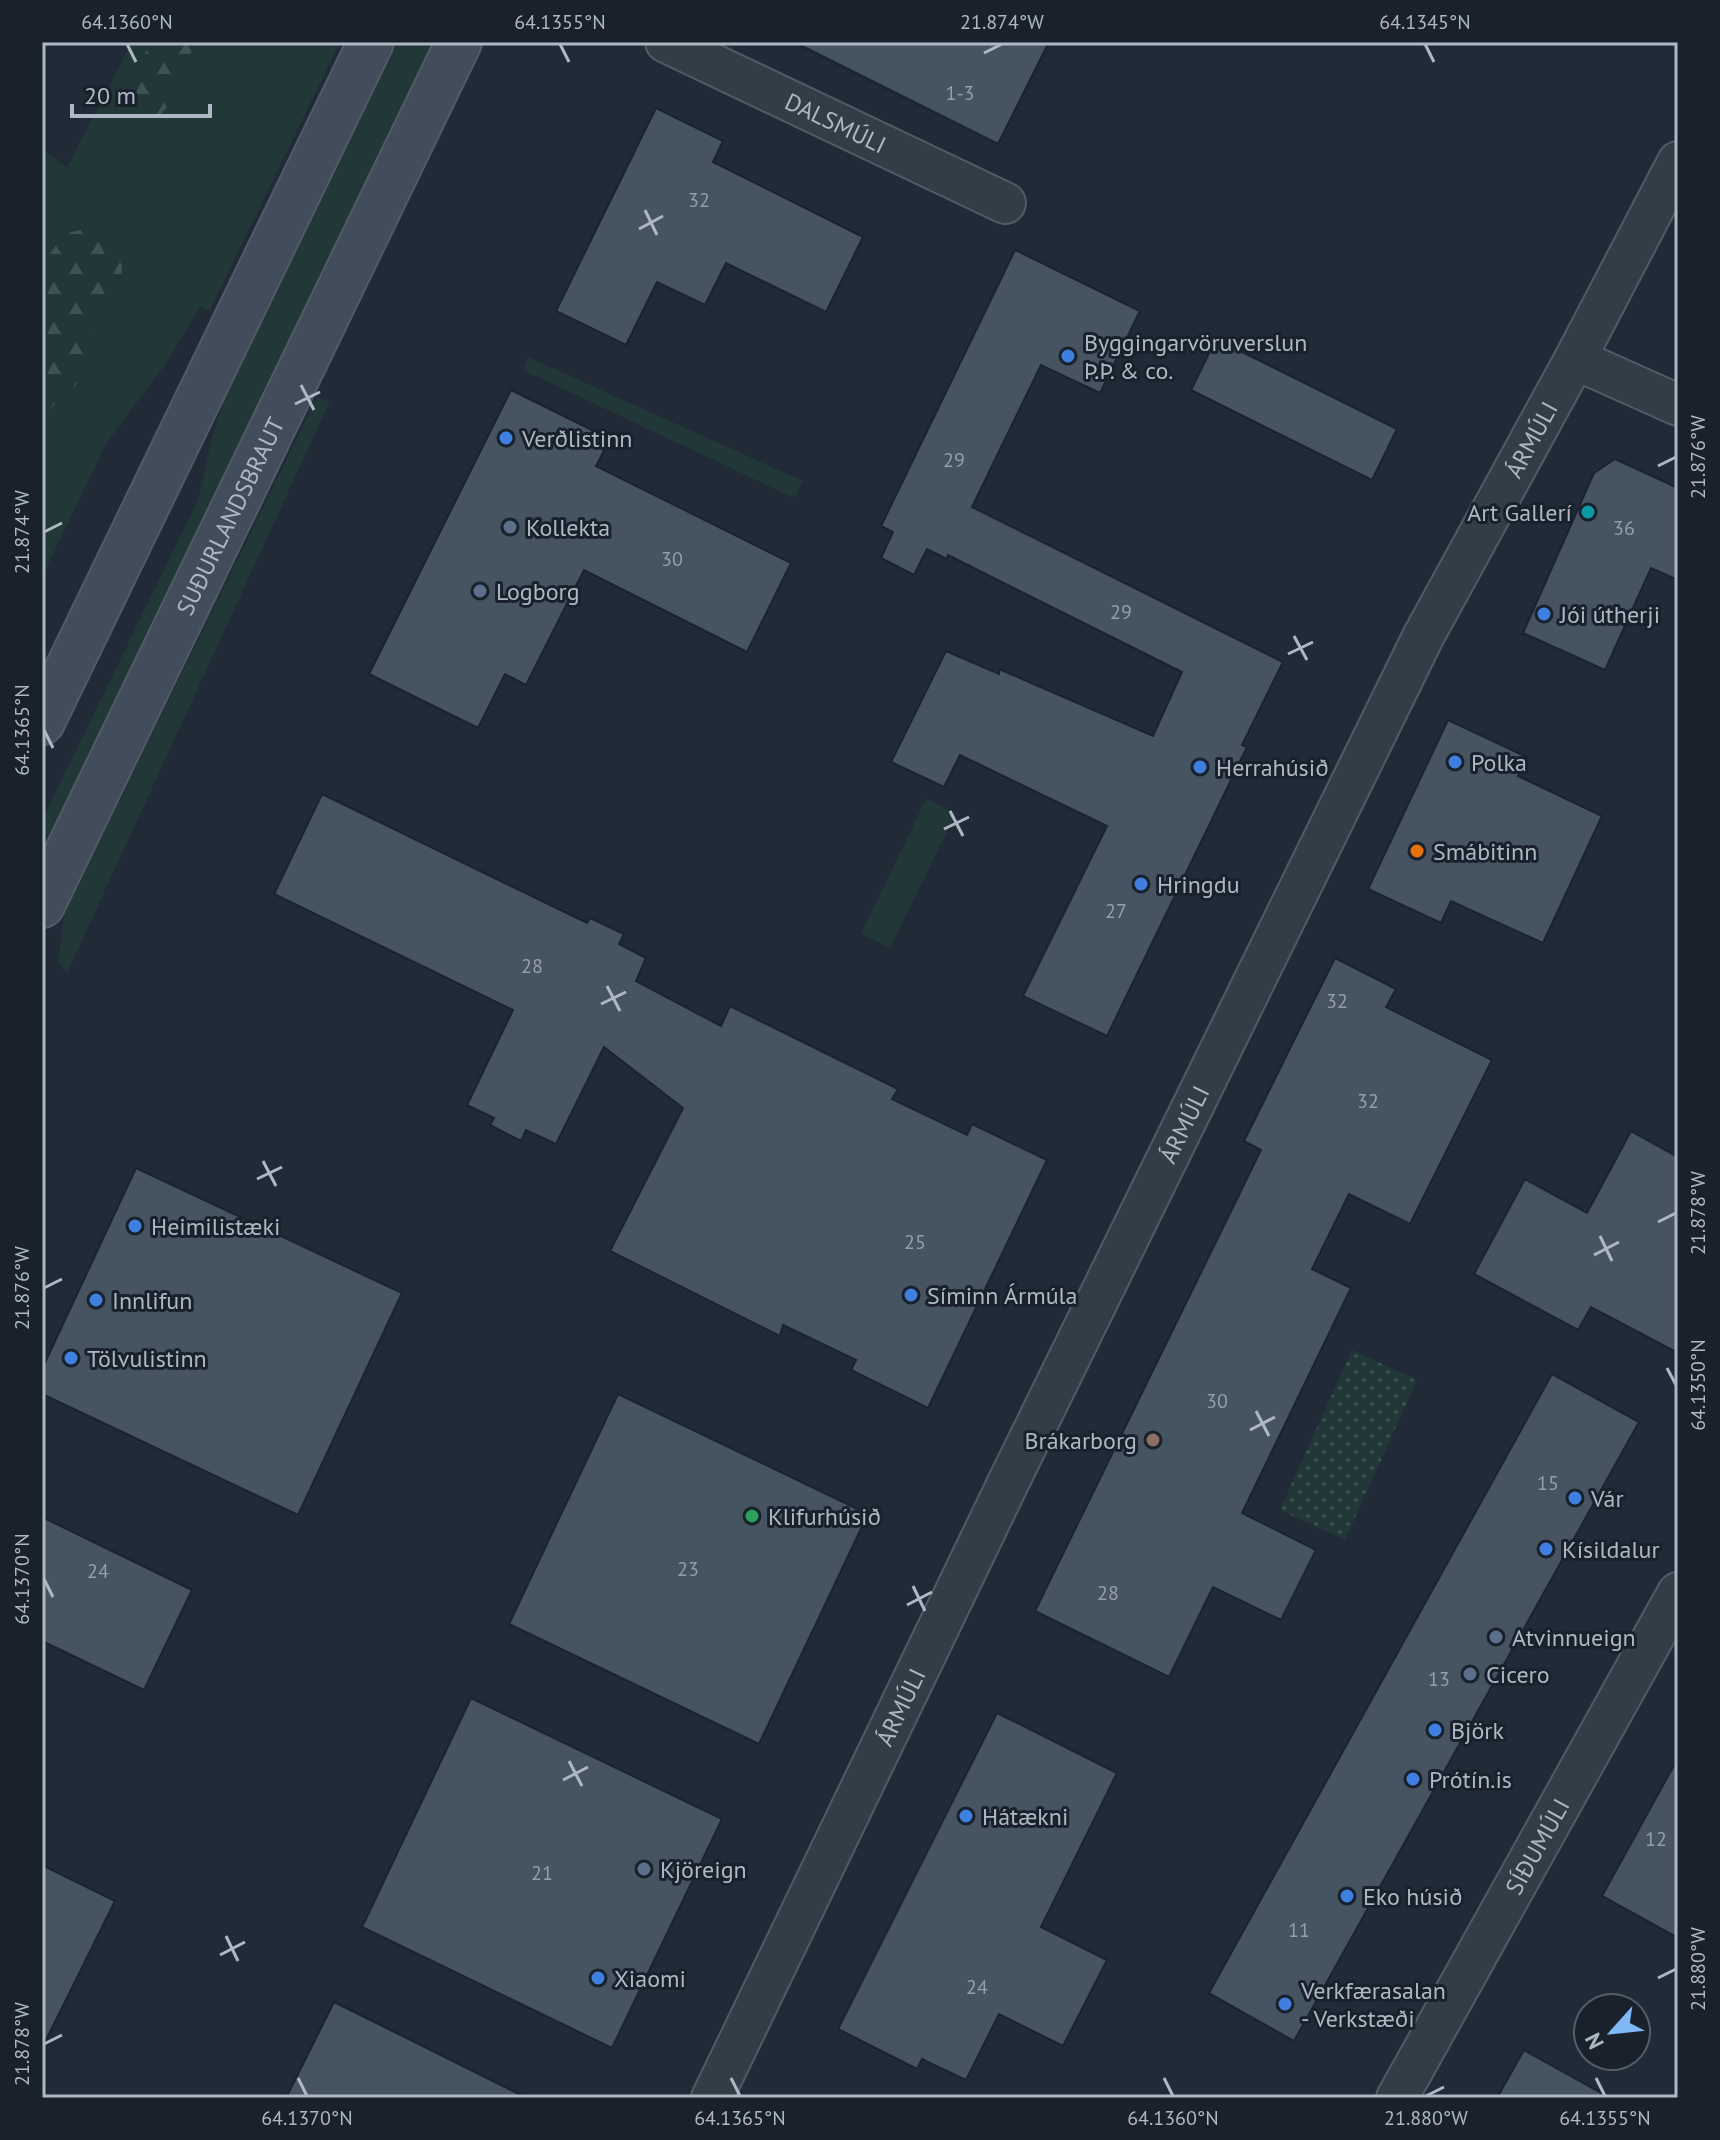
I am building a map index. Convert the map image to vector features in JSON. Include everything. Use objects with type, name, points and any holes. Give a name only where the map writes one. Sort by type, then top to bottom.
[{"type":"main road","points":[[42,722],[371,42]]},
{"type":"main road","name":"SUÐURLANDSBRAUT","points":[[42,905],[459,42]]},
{"type":"street","name":"DALSMÚLI","points":[[666,42],[1005,203]]},
{"type":"street","name":"ÁRMÚLI","points":[[712,2098],[1009,1481],[1417,648],[1575,359],[1678,162]]},
{"type":"street","points":[[1575,359],[1678,405]]},
{"type":"street","name":"SÍÐUMÚLI","points":[[1397,2098],[1678,1593]]},
{"type":"green space","points":[[132,42],[340,42],[210,310],[200,307],[165,365],[106,444],[42,577],[42,150],[67,167]]},
{"type":"green space","points":[[150,42],[195,42],[173,100],[154,122],[137,120],[123,105]]},
{"type":"green space","points":[[398,42],[435,42],[42,850],[42,820],[198,500],[225,398]]},
{"type":"green space","points":[[92,227],[113,246],[122,263],[117,295],[113,310],[88,321],[96,346],[83,378],[42,416],[42,265],[64,234]]},
{"type":"green space","points":[[528,357],[803,481],[794,498],[523,370]]},
{"type":"green space","points":[[317,397],[330,401],[67,973],[58,961],[64,914]]},
{"type":"green space","points":[[926,799],[956,813],[890,948],[861,934]]},
{"type":"green space","points":[[1352,1350],[1417,1380],[1345,1540],[1280,1510]]},
{"type":"building","points":[[794,42],[1049,42],[998,144]]},
{"type":"building","points":[[656,108],[723,141],[713,162],[863,237],[826,312],[726,263],[705,305],[657,282],[626,345],[556,311]]},
{"type":"building","points":[[1015,250],[1140,311],[1100,393],[1041,365],[972,507],[1283,662],[1242,745],[1247,747],[1107,1036],[1023,996],[1107,826],[960,755],[944,787],[891,762],[946,651],[999,674],[999,669],[1153,736],[1182,672],[948,555],[947,559],[927,549],[914,575],[881,558],[893,532],[881,526]]},
{"type":"building","points":[[1216,339],[1397,429],[1372,480],[1191,390]]},
{"type":"building","points":[[511,390],[610,439],[596,466],[791,563],[747,652],[584,570],[526,685],[505,674],[478,728],[369,674]]},
{"type":"building","points":[[1615,459],[1678,488],[1678,580],[1651,568],[1605,670],[1523,633],[1594,473]]},
{"type":"building","points":[[1448,720],[1527,757],[1518,776],[1602,816],[1543,943],[1451,901],[1441,923],[1368,889]]},
{"type":"building","points":[[322,794],[587,923],[590,918],[624,934],[619,944],[646,958],[636,981],[721,1026],[730,1006],[898,1089],[892,1099],[967,1135],[972,1124],[1047,1160],[928,1408],[851,1370],[856,1360],[783,1325],[780,1336],[610,1251],[683,1108],[604,1047],[556,1144],[526,1130],[521,1141],[490,1125],[494,1118],[467,1105],[513,1010],[274,894]]},
{"type":"building","points":[[1335,958],[1396,989],[1386,1007],[1492,1060],[1410,1224],[1349,1194],[1312,1269],[1351,1288],[1242,1513],[1316,1550],[1281,1620],[1213,1587],[1169,1677],[1035,1611],[1261,1150],[1244,1141]]},
{"type":"building","points":[[1631,1131],[1678,1157],[1678,1353],[1591,1307],[1578,1330],[1474,1274],[1525,1179],[1587,1213]]},
{"type":"building","points":[[136,1168],[402,1293],[298,1515],[42,1394],[42,1369]]},
{"type":"building","points":[[1552,1374],[1639,1422],[1294,2041],[1209,1993]]},
{"type":"building","points":[[618,1394],[868,1514],[759,1744],[509,1624]]},
{"type":"building","points":[[42,1517],[192,1590],[144,1690],[42,1641]]},
{"type":"building","points":[[471,1698],[722,1819],[612,2048],[362,1927]]},
{"type":"building","points":[[997,1713],[1117,1773],[1041,1927],[1107,1960],[1063,2046],[999,2014],[966,2080],[922,2059],[917,2069],[838,2029]]},
{"type":"building","points":[[1678,1758],[1678,1938],[1602,1896]]},
{"type":"building","points":[[42,1865],[115,1901],[42,2048]]},
{"type":"building","points":[[334,2002],[527,2098],[286,2098]]},
{"type":"building","points":[[1524,2050],[1610,2098],[1497,2098]]},
{"type":"place","name":"Byggingarvöruverslun Þ.Þ. & co.","points":[[1068,356]]},
{"type":"place","name":"Verðlistinn","points":[[506,438]]},
{"type":"place","name":"Art Gallerí","points":[[1588,512]]},
{"type":"place","name":"Kollekta","points":[[510,527]]},
{"type":"place","name":"Logborg","points":[[480,591]]},
{"type":"place","name":"Jói útherji","points":[[1544,614]]},
{"type":"place","name":"Polka","points":[[1455,762]]},
{"type":"place","name":"Herrahúsið","points":[[1200,767]]},
{"type":"place","name":"Smábitinn","points":[[1417,851]]},
{"type":"place","name":"Hringdu","points":[[1141,884]]},
{"type":"place","name":"Heimilistæki","points":[[135,1226]]},
{"type":"place","name":"Síminn Ármúla","points":[[911,1295]]},
{"type":"place","name":"Innlifun","points":[[96,1300]]},
{"type":"place","name":"Tölvulistinn","points":[[71,1358]]},
{"type":"place","name":"Brákarborg","points":[[1153,1440]]},
{"type":"place","name":"Vár","points":[[1575,1498]]},
{"type":"place","name":"Klifurhúsið","points":[[752,1516]]},
{"type":"place","name":"Kísildalur","points":[[1546,1549]]},
{"type":"place","name":"Atvinnueign","points":[[1496,1637]]},
{"type":"place","name":"Cicero","points":[[1470,1674]]},
{"type":"place","name":"Björk","points":[[1435,1730]]},
{"type":"place","name":"Prótín.is","points":[[1413,1779]]},
{"type":"place","name":"Hátækni","points":[[966,1816]]},
{"type":"place","name":"Kjöreign","points":[[644,1869]]},
{"type":"place","name":"Eko húsið","points":[[1347,1896]]},
{"type":"place","name":"Xiaomi","points":[[598,1978]]},
{"type":"place","name":"Verkfærasalan - Verkstæði","points":[[1285,2004]]}]
